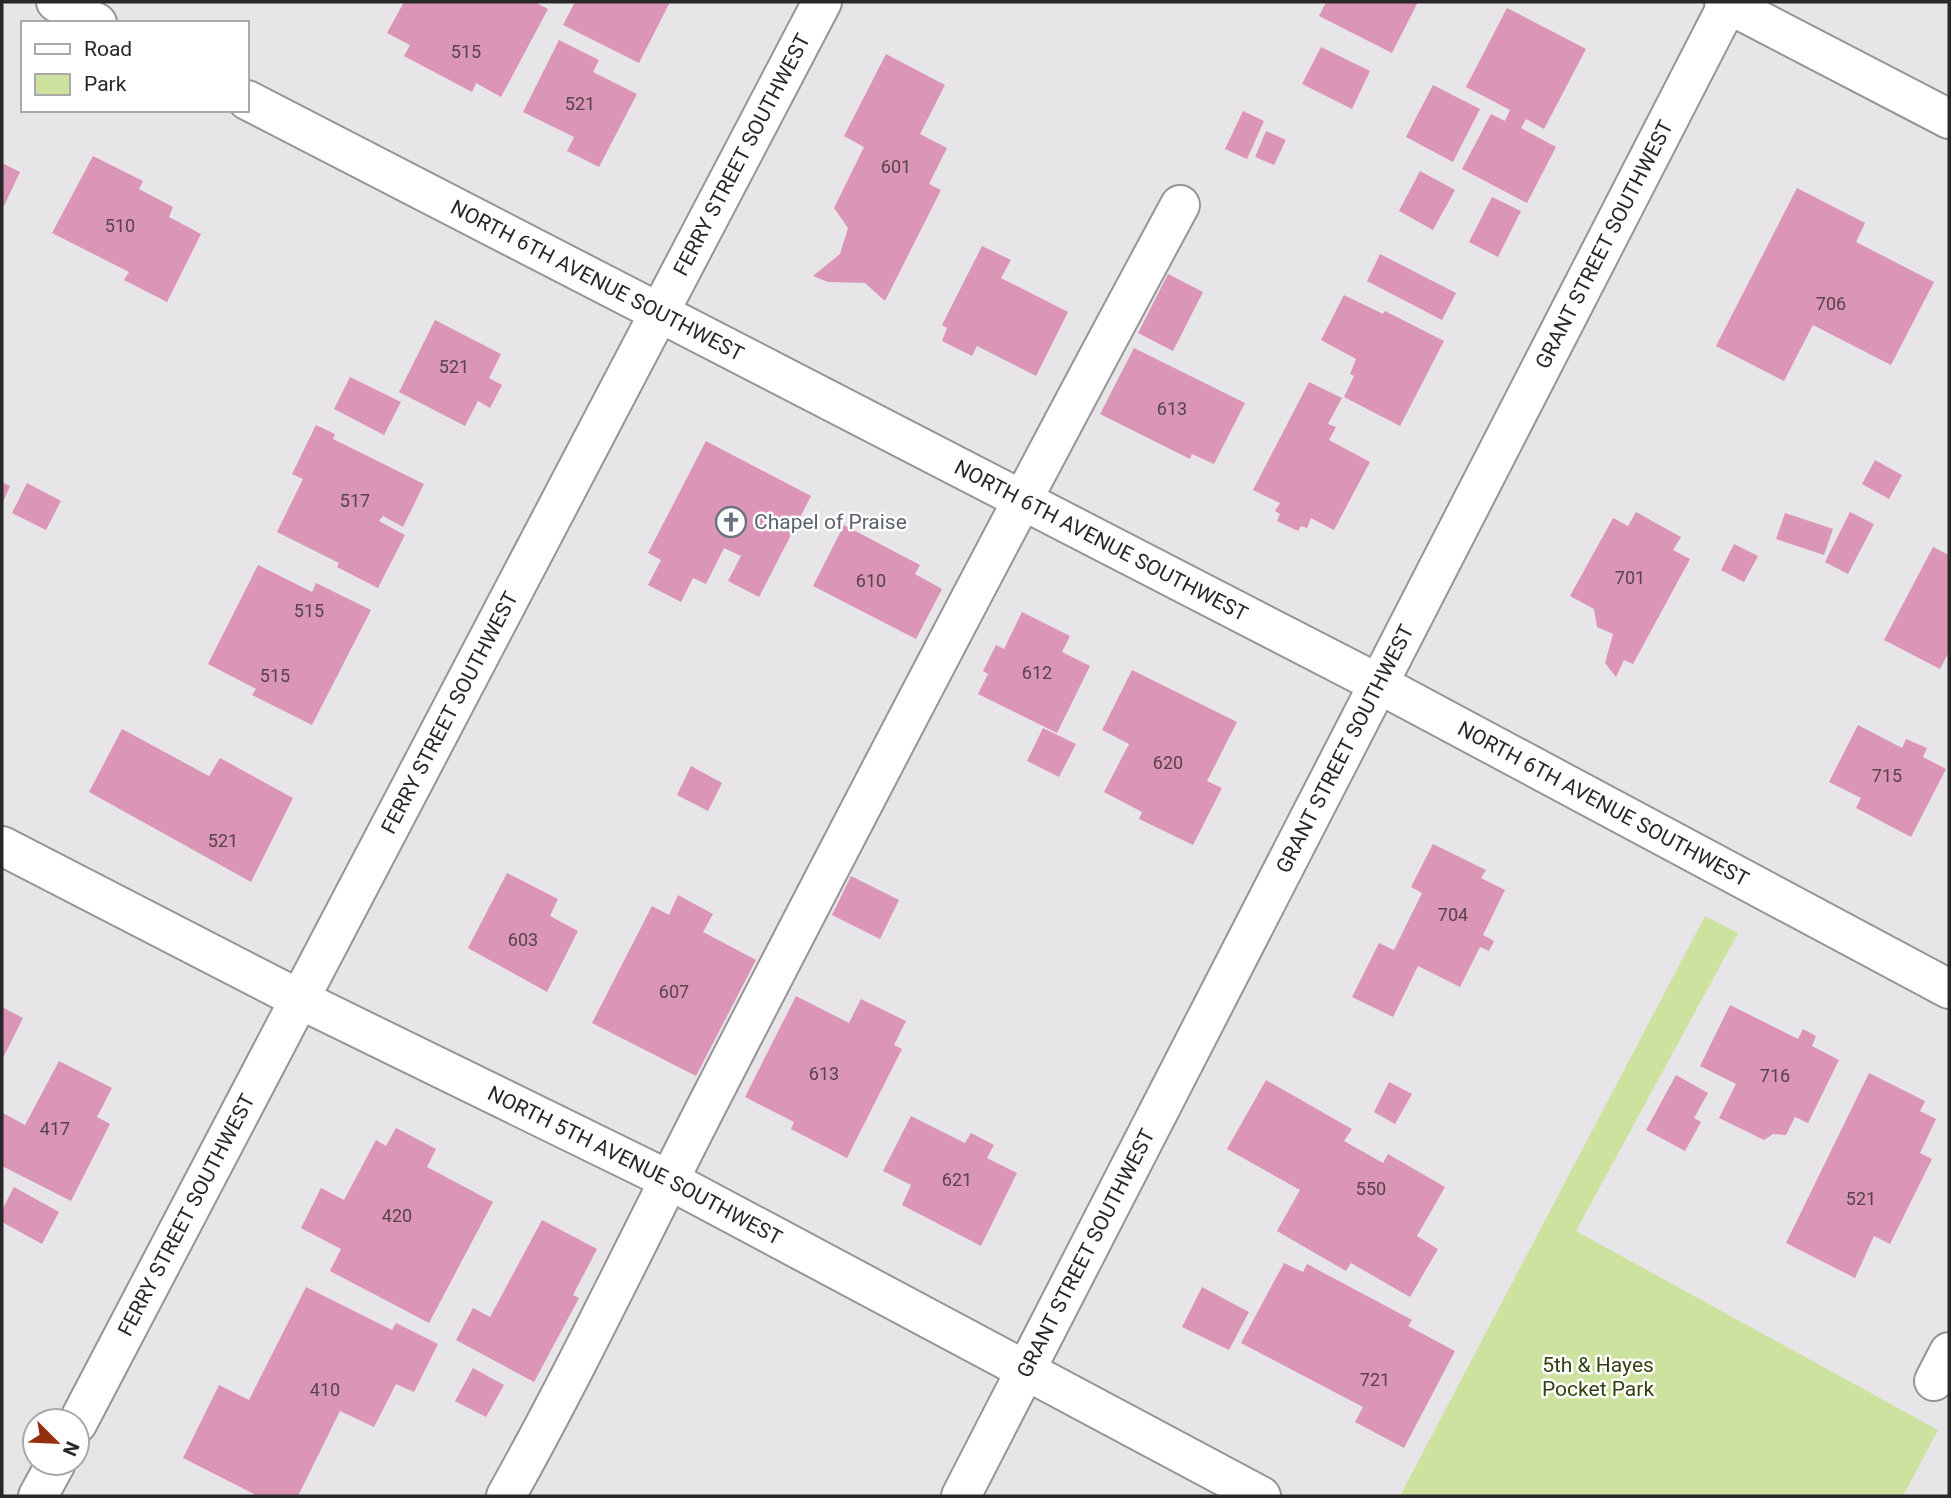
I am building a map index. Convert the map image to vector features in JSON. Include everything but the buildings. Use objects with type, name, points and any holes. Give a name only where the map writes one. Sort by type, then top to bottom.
[{"type":"street","points":[[56,2],[93,21]]},
{"type":"street","name":"FERRY STREET SOUTHWEST","points":[[86,1407],[822,2]]},
{"type":"street","points":[[1727,2],[1949,119]]},
{"type":"street","name":"GRANT STREET SOUTHWEST","points":[[961,1496],[1023,1370],[1727,2]]},
{"type":"street","name":"NORTH 6TH AVENUE SOUTHWEST","points":[[248,101],[1377,683],[1949,989]]},
{"type":"street","points":[[506,1496],[574,1374],[668,1180],[1020,499],[1180,205]]},
{"type":"street","name":"NORTH 5TH AVENUE SOUTHWEST","points":[[2,846],[299,999],[668,1180],[1261,1496]]},
{"type":"street","points":[[38,1496],[48,1477]]},
{"type":"green space","name":"5th & Hayes Pocket Park","points":[[1705,916],[1738,933],[1576,1231],[1938,1430],[1903,1496],[1400,1496]]},
{"type":"place","name":"Chapel of Praise","points":[[731,522]]}]
